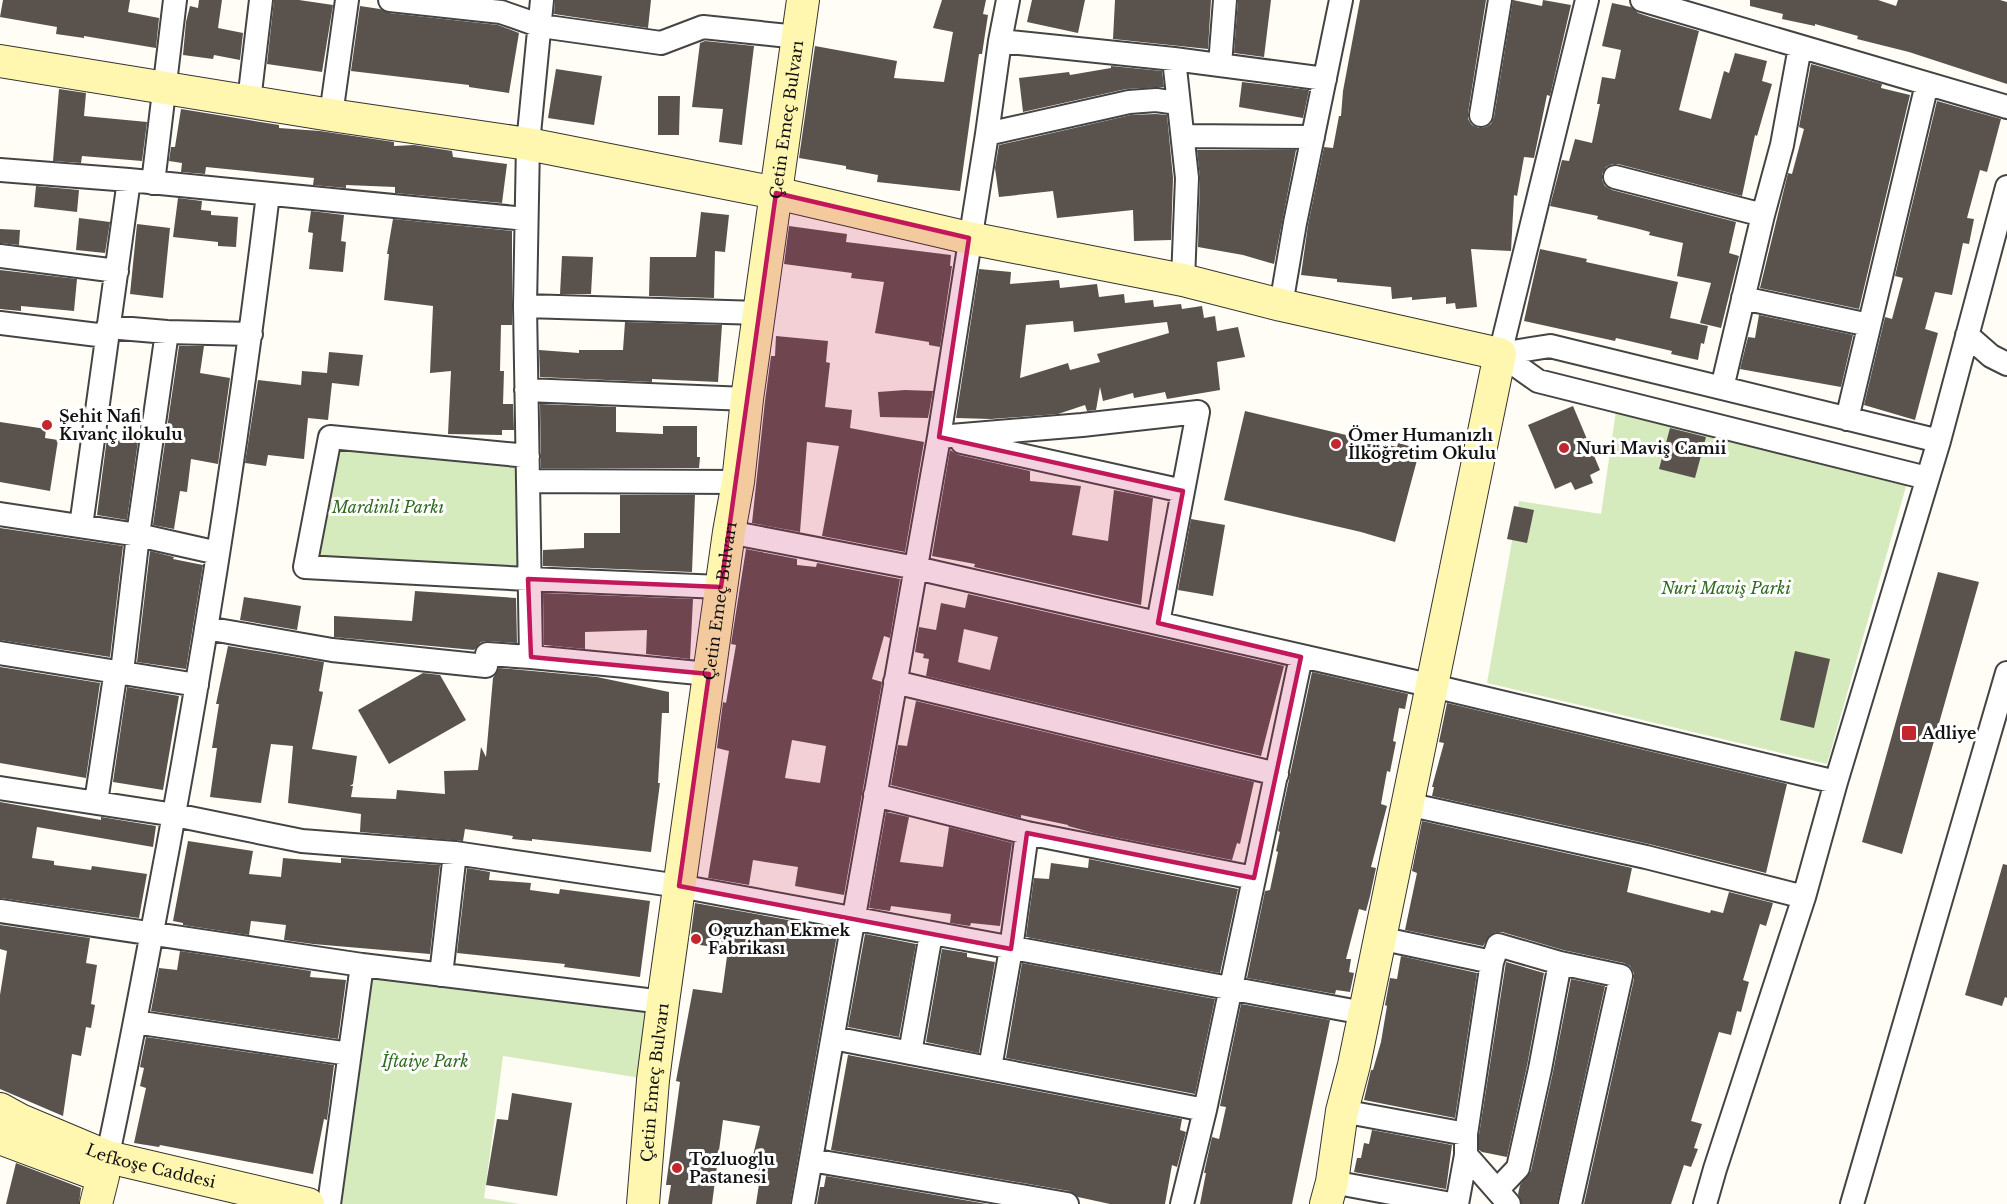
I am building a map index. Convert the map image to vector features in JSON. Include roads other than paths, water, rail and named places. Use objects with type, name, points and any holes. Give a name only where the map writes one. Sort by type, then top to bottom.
[{"type":"street","points":[[153,183],[176,0]]},
{"type":"street","points":[[249,101],[261,0]]},
{"type":"street","points":[[331,115],[347,0]]},
{"type":"street","points":[[390,0],[501,12],[541,26],[661,44],[703,27],[798,37]]},
{"type":"street","points":[[531,657],[528,579],[526,219],[528,144],[542,0]]},
{"type":"street","name":"Çetin Emeç Bulvarı","points":[[643,1204],[653,1080],[663,1002],[721,586],[738,482],[747,399],[803,0]]},
{"type":"street","points":[[803,1204],[939,437],[1008,0]]},
{"type":"street","points":[[1220,65],[1225,0]]},
{"type":"street","points":[[1281,305],[1341,0]]},
{"type":"street","points":[[1481,115],[1500,0]]},
{"type":"street","points":[[1452,1204],[1329,1193],[1342,1111],[1433,686],[1500,354],[1587,0]]},
{"type":"street","points":[[1642,0],[2007,107]]},
{"type":"street","points":[[1000,40],[1174,59],[1325,79]]},
{"type":"street","points":[[1722,388],[1782,145],[1800,46]]},
{"type":"street","points":[[1174,59],[1187,178],[1183,280]]},
{"type":"street","points":[[0,61],[331,115],[528,144],[776,193],[969,237],[1183,280],[1281,305],[1500,354],[1550,346],[1939,441]]},
{"type":"street","points":[[1847,419],[1927,84]]},
{"type":"street","points":[[987,134],[1129,102],[1156,100],[1178,104]]},
{"type":"street","points":[[1183,136],[1313,137]]},
{"type":"street","points":[[0,170],[129,180],[526,219]]},
{"type":"street","points":[[1616,177],[1763,215]]},
{"type":"street","points":[[81,526],[129,180]]},
{"type":"street","points":[[1705,1204],[1804,897],[1939,441],[2007,187]]},
{"type":"street","points":[[102,1179],[175,815],[197,685],[251,334],[268,194]]},
{"type":"street","points":[[0,256],[117,271]]},
{"type":"street","points":[[1743,298],[1869,325]]},
{"type":"street","points":[[525,306],[760,313]]},
{"type":"street","points":[[0,323],[107,332],[251,334]]},
{"type":"street","points":[[96,802],[119,671],[167,332]]},
{"type":"street","points":[[1967,335],[1991,356],[2007,364]]},
{"type":"street","points":[[1500,354],[1538,381],[1928,478]]},
{"type":"street","points":[[526,390],[747,399]]},
{"type":"street","points":[[939,437],[1198,412],[1158,623]]},
{"type":"street","points":[[528,456],[330,437],[305,567],[528,579],[721,586]]},
{"type":"street","points":[[939,437],[1183,491]]},
{"type":"street","points":[[528,480],[738,482]]},
{"type":"street","points":[[0,514],[138,535],[218,553]]},
{"type":"street","points":[[729,532],[916,568],[1433,686],[1836,783]]},
{"type":"street","points":[[206,628],[332,650],[486,666],[487,654],[709,674]]},
{"type":"street","points":[[0,653],[197,685]]},
{"type":"street","points":[[1182,1204],[1205,1110],[1302,657]]},
{"type":"street","points":[[1852,1204],[2007,673]]},
{"type":"street","points":[[896,682],[1277,774]]},
{"type":"street","points":[[0,788],[175,815],[302,840],[455,853],[679,886],[1364,1013]]},
{"type":"street","points":[[875,795],[1027,833],[1254,878]]},
{"type":"street","points":[[1407,804],[1646,857],[1804,897]]},
{"type":"street","points":[[990,1068],[1011,949],[1027,833]]},
{"type":"street","points":[[441,975],[455,853]]},
{"type":"street","points":[[0,911],[362,965],[663,1002]]},
{"type":"street","points":[[910,1053],[931,934]]},
{"type":"street","points":[[1379,938],[1492,962]]},
{"type":"street","points":[[1457,1204],[1492,962],[1498,945],[1560,963],[1621,976],[1570,1204]]},
{"type":"street","points":[[1342,1111],[1466,1144],[1503,1197],[1518,1168],[1560,963]]},
{"type":"street","points":[[329,1204],[362,965]]},
{"type":"street","points":[[135,1022],[349,1053]]},
{"type":"street","points":[[833,1038],[1205,1110]]},
{"type":"street","name":"Lefkoşe Caddesi","points":[[0,1109],[20,1120],[102,1179],[309,1204]]},
{"type":"street","name":"Lefkoşe Caddesi","points":[[2,1146],[102,1179],[222,1204]]},
{"type":"street","points":[[811,1160],[1067,1204]]},
{"type":"place","name":"Şehit Nafi Kıvanç ilokulu","points":[[47,425]]},
{"type":"place","name":"Ömer Humanızlı İlköğretim Okulu","points":[[1336,444]]},
{"type":"place","name":"Nuri Maviş Camii","points":[[1564,448]]},
{"type":"place","name":"Adliye","points":[[1909,733]]},
{"type":"place","name":"Oguzhan Ekmek Fabrikası","points":[[696,939]]},
{"type":"place","name":"Tozluoglu Pastanesi","points":[[677,1168]]},
{"type":"park label","name":"Mardinli Parkı","points":[[388,507]]},
{"type":"park label","name":"Nuri Maviş Parki","points":[[1726,588]]},
{"type":"park label","name":"İftaiye Park","points":[[425,1061]]}]
